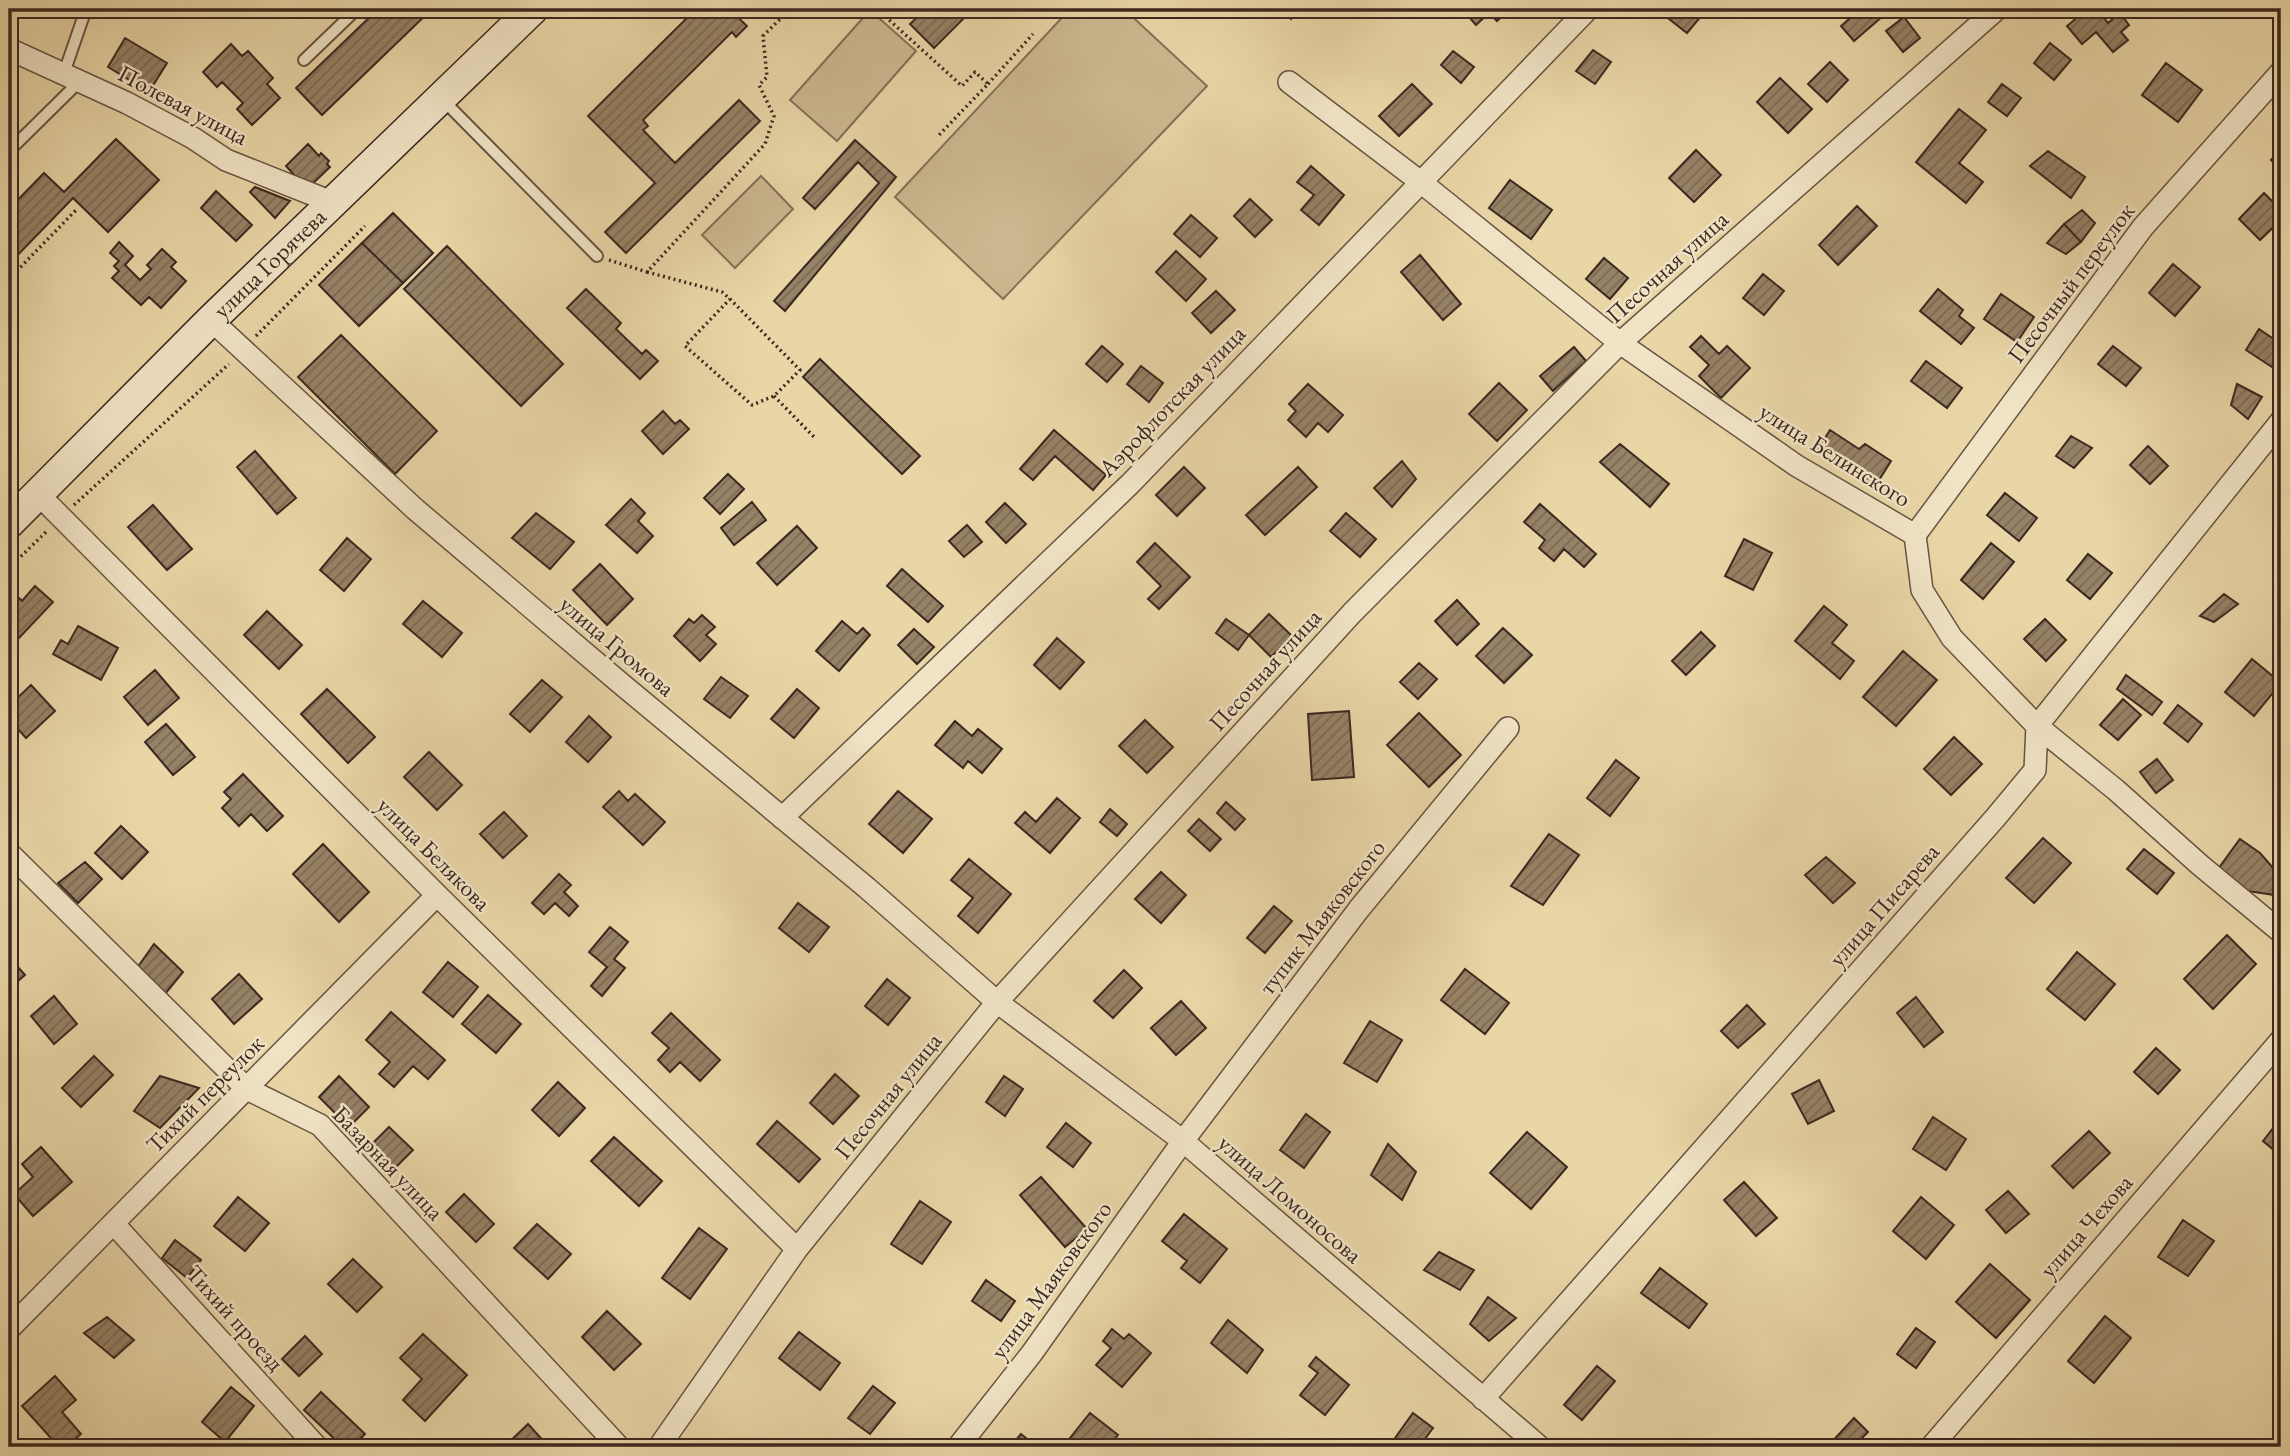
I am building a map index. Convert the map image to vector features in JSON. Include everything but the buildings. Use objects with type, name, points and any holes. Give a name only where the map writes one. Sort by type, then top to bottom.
[{"type":"main road","name":"улица Горячева","points":[[20,503],[533,9]]},
{"type":"street","name":"Аэрофлотская улица","points":[[782,818],[1130,484],[1309,295],[1422,183],[1588,9]]},
{"type":"street","name":"Песочная улица","points":[[659,1447],[797,1249],[997,1002],[1352,613],[1620,343],[1997,9]]},
{"type":"street","name":"Полевая улица","points":[[9,50],[73,77],[193,138],[226,160],[334,203]]},
{"type":"street","name":"Песочный переулок","points":[[1915,536],[2143,227],[2281,72]]},
{"type":"street","name":"улица Белинского","points":[[1289,82],[1422,183],[1620,343],[1797,466],[1915,536],[1922,590],[1952,638],[2037,726],[2281,932]]},
{"type":"street","name":"улица Громова","points":[[211,320],[415,509],[997,1002]]},
{"type":"street","points":[[2037,726],[2281,421]]},
{"type":"street","name":"улица Белякова","points":[[20,503],[61,517],[437,895],[797,1249]]},
{"type":"street","name":"улица Писарева","points":[[1483,1399],[2035,771],[2037,726]]},
{"type":"street","name":"тупик Маяковского","points":[[1183,1142],[1359,909],[1508,728]]},
{"type":"street","name":"Базарная улица","points":[[9,853],[247,1089],[320,1125],[619,1447]]},
{"type":"street","name":"Тихий переулок","points":[[9,1329],[437,895]]},
{"type":"street","name":"улица Ломоносова","points":[[997,1002],[1183,1142],[1541,1447]]},
{"type":"street","name":"улица Чехова","points":[[1931,1447],[2281,1040]]},
{"type":"street","name":"улица Маяковского","points":[[958,1447],[1032,1353],[1183,1142]]},
{"type":"street","name":"Тихий проезд","points":[[114,1224],[317,1447]]},
{"type":"lane","points":[[9,151],[73,77],[86,9]]},
{"type":"lane","points":[[304,60],[357,9]]},
{"type":"lane","points":[[441,98],[597,256]]},
{"type":"path","points":[[647,272],[765,144],[774,116],[759,85],[767,77],[763,36],[790,9]]},
{"type":"path","points":[[877,9],[962,86],[975,72],[988,84]]},
{"type":"path","points":[[939,135],[1033,34]]},
{"type":"path","points":[[9,279],[78,208]]},
{"type":"path","points":[[9,568],[243,349],[365,226]]},
{"type":"path","points":[[597,256],[722,292],[730,299],[800,370],[774,396],[752,405],[685,346],[730,299]]},
{"type":"path","points":[[774,396],[816,439]]},
{"type":"shaded area","points":[[1070,9],[1124,9],[1207,86],[1003,299],[895,197]]},
{"type":"shaded area","points":[[870,10],[916,51],[837,141],[790,100]]},
{"type":"shaded area","points":[[761,176],[793,209],[735,268],[702,235]]}]
